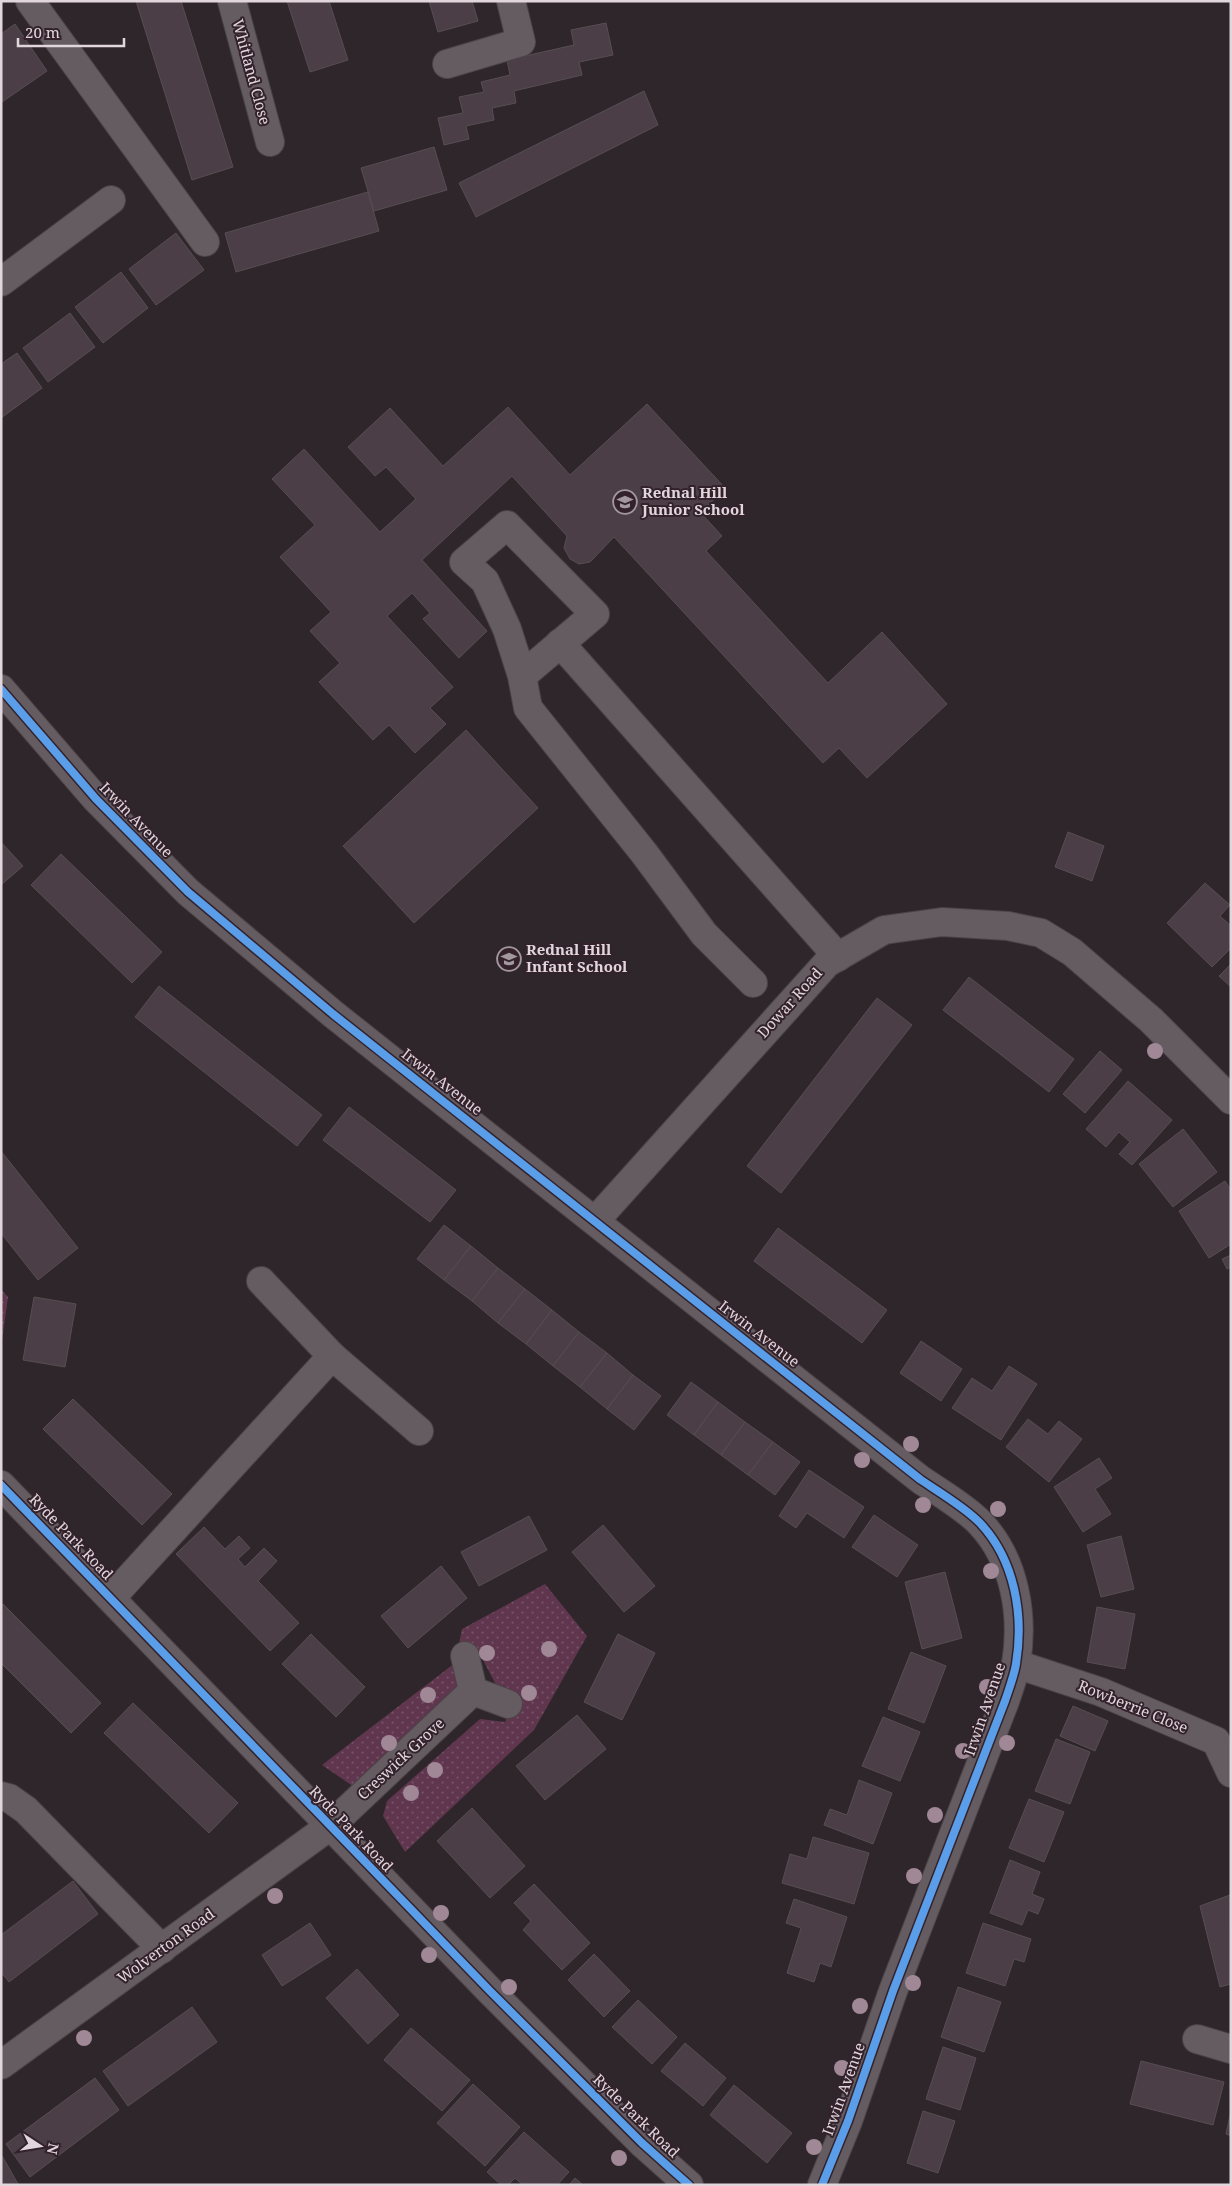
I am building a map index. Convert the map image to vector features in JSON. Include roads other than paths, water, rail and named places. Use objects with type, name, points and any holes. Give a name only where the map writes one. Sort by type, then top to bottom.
[{"type":"street","points":[[30,1],[205,242]]},
{"type":"street","name":"Whitland Close","points":[[232,1],[270,142]]},
{"type":"street","points":[[447,64],[521,42],[511,1]]},
{"type":"street","points":[[1,282],[111,200]]},
{"type":"street","points":[[522,676],[595,614],[507,525],[464,562],[485,581],[507,629],[522,676],[528,708],[644,854],[704,934],[754,984]]},
{"type":"street","points":[[560,643],[838,957]]},
{"type":"street","name":"Irwin Avenue","points":[[1,689],[96,799],[188,892],[333,1014],[922,1480],[980,1522],[995,1542],[1009,1567],[1018,1609],[1016,1664],[1005,1701],[893,1991],[848,2121],[822,2185]]},
{"type":"street","name":"Dowar Road","points":[[595,1221],[827,963],[884,930],[942,922],[1008,926],[1041,933],[1072,952],[1151,1020],[1231,1100]]},
{"type":"street","points":[[261,1281],[332,1356],[418,1431]]},
{"type":"street","points":[[111,1598],[332,1356]]},
{"type":"street","name":"Ryde Park Road","points":[[1,1485],[330,1826],[642,2143],[688,2185]]},
{"type":"street","points":[[465,1656],[473,1691],[508,1704]]},
{"type":"street","name":"Rowberrie Close","points":[[1016,1664],[1101,1692],[1216,1741],[1231,1773]]},
{"type":"street","name":"Creswick Grove","points":[[330,1826],[473,1691]]},
{"type":"street","points":[[1,1796],[9,1798],[26,1810],[162,1949]]},
{"type":"street","name":"Wolverton Road","points":[[1,2065],[330,1826]]},
{"type":"street","points":[[1197,2039],[1231,2049]]},
{"type":"place","name":"Rednal Hill Junior School","points":[[625,502]]},
{"type":"place","name":"Rednal Hill Infant School","points":[[509,959]]}]
